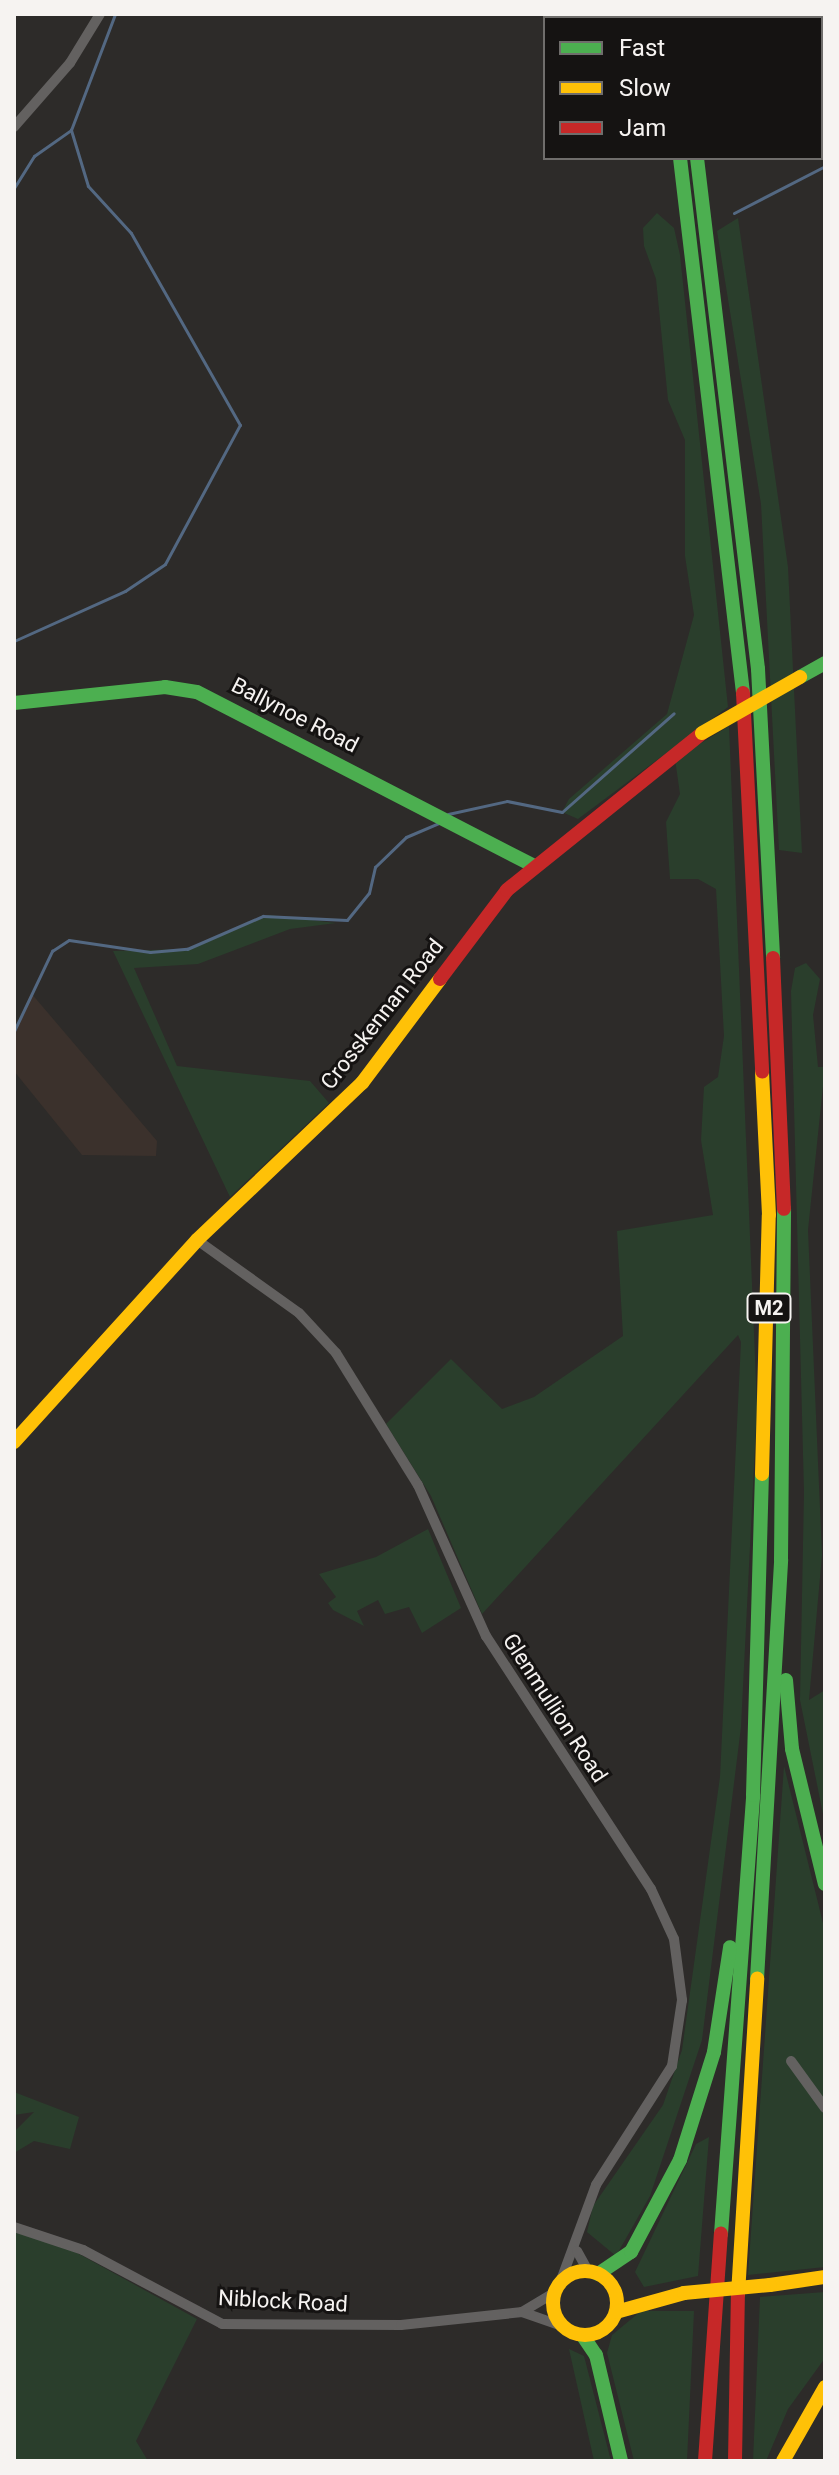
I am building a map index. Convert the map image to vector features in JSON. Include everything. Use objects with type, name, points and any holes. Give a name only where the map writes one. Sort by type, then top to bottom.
[{"type":"main road","name":"M2","points":[[680,160],[731,558],[763,1017],[769,1361],[753,1795],[705,2461]]},
{"type":"main road","name":"M2","points":[[697,160],[748,560],[778,958],[786,1300],[778,1626],[736,2332],[735,2461]]},
{"type":"main road","name":"Crosskennan Road","points":[[14,1442],[197,1240],[362,1083],[483,916],[534,866],[702,733],[825,663]]},
{"type":"main road","name":"Ballynoe Road","points":[[14,703],[165,687],[197,692],[534,866]]},
{"type":"main road","points":[[778,1626],[792,1749],[825,1884]]},
{"type":"main road","points":[[621,2461],[596,2355],[583,2336],[562,2326],[557,2288],[631,2252],[701,2102],[753,1795]]},
{"type":"main road","points":[[593,2272],[613,2287],[646,2298]]},
{"type":"main road","points":[[583,2336],[604,2330],[616,2312],[646,2298],[825,2277]]},
{"type":"main road","points":[[613,2287],[616,2312]]},
{"type":"main road","points":[[783,2461],[825,2387]]},
{"type":"street","points":[[14,127],[70,63],[100,14]]},
{"type":"street","name":"Glenmullion Road","points":[[197,1240],[299,1313],[344,1364],[418,1485],[486,1636],[668,1924],[682,1990],[672,2066],[589,2198],[577,2251],[557,2288]]},
{"type":"street","points":[[791,2061],[825,2108]]},
{"type":"street","name":"Niblock Road","points":[[14,2227],[83,2250],[222,2324],[360,2328],[522,2312],[562,2326]]},
{"type":"street","points":[[577,2251],[593,2272]]},
{"type":"street","name":"Niblock Road","points":[[522,2312],[557,2288]]},
{"type":"shaded area","points":[[31,993],[157,1141],[156,1156],[82,1155],[14,1071],[14,1031]]},
{"type":"green space","points":[[657,213],[674,228],[680,255],[728,707],[578,819],[562,812],[569,799],[667,714],[694,615],[685,556],[685,440],[668,400],[656,279],[644,246],[643,228]]},
{"type":"green space","points":[[738,218],[788,567],[802,853],[779,850],[761,504],[717,231]]},
{"type":"green space","points":[[729,726],[757,1406],[741,1727],[702,2040],[650,2196],[616,2256],[587,2232],[593,2206],[663,2105],[682,2050],[720,1777],[741,1342],[738,1335],[482,1614],[431,1496],[386,1424],[451,1359],[502,1409],[534,1397],[623,1336],[617,1231],[713,1215],[701,1140],[704,1087],[718,1077],[724,1036],[716,889],[698,879],[670,879],[666,822],[680,794],[675,759]]},
{"type":"green space","points":[[269,915],[336,923],[290,929],[198,964],[134,968],[177,1066],[310,1081],[329,1103],[230,1197],[113,951],[187,949]]},
{"type":"green space","points":[[806,963],[820,979],[813,1015],[818,1067],[825,1067],[808,1230],[822,1555],[809,1700],[825,1690],[825,1824],[800,1700],[804,1492],[791,991],[795,968]]},
{"type":"green space","points":[[428,1529],[461,1608],[422,1633],[409,1607],[385,1614],[378,1600],[357,1611],[364,1626],[333,1610],[328,1603],[336,1597],[319,1574],[376,1557]]},
{"type":"green space","points":[[784,1766],[825,1931],[825,2267],[748,2275]]},
{"type":"green space","points":[[14,2092],[79,2117],[70,2149],[34,2141],[14,2153],[14,2132],[34,2112],[14,2115]]},
{"type":"green space","points":[[709,2137],[698,2276],[644,2287],[635,2272],[696,2144]]},
{"type":"green space","points":[[14,2232],[70,2249],[197,2319],[136,2441],[148,2461],[14,2461]]},
{"type":"green space","points":[[825,2292],[825,2358],[788,2409],[766,2461],[753,2461],[760,2297]]},
{"type":"green space","points":[[641,2311],[694,2311],[687,2461],[634,2461],[607,2353],[612,2335]]},
{"type":"green space","points":[[569,2349],[584,2356],[611,2461],[594,2461]]},
{"type":"waterway","points":[[14,188],[34,156],[71,130],[115,14]]},
{"type":"waterway","points":[[14,641],[125,591],[165,564],[240,425],[131,233],[88,186],[71,130]]},
{"type":"waterway","points":[[734,213],[825,166]]},
{"type":"waterway","points":[[448,814],[507,801],[562,812],[674,713]]},
{"type":"waterway","points":[[14,1031],[52,951],[69,940],[150,952],[187,949],[263,916],[347,920],[369,893],[375,867],[406,837],[439,823]]},
{"type":"traffic: fast","points":[[680,160],[743,693]]},
{"type":"traffic: fast","points":[[697,160],[758,669],[773,958]]},
{"type":"traffic: fast","points":[[800,677],[825,663]]},
{"type":"traffic: fast","points":[[14,703],[165,687],[197,692],[534,866]]},
{"type":"traffic: fast","points":[[757,1979],[781,1560],[784,1209]]},
{"type":"traffic: fast","points":[[721,2234],[753,1795],[762,1474]]},
{"type":"traffic: fast","points":[[786,1680],[792,1749],[825,1884]]},
{"type":"traffic: fast","points":[[598,2274],[631,2252],[680,2160],[714,2052],[730,1947]]},
{"type":"traffic: fast","points":[[583,2336],[596,2355],[621,2461]]},
{"type":"traffic: slow","points":[[702,733],[800,677]]},
{"type":"traffic: slow","points":[[14,1442],[197,1240],[362,1083],[440,979]]},
{"type":"traffic: slow","points":[[762,1072],[769,1215],[762,1474]]},
{"type":"traffic: slow","points":[[738,2294],[757,1979]]},
{"type":"traffic: slow","points":[[579,2271],[591,2271],[608,2280],[615,2291],[617,2303],[615,2315],[608,2326],[591,2335],[579,2335],[567,2330],[558,2321],[553,2309],[553,2297],[558,2285],[567,2276],[579,2271]]},
{"type":"traffic: slow","points":[[770,2285],[825,2277]]},
{"type":"traffic: slow","points":[[684,2293],[770,2285]]},
{"type":"traffic: slow","points":[[616,2312],[684,2293]]},
{"type":"traffic: slow","points":[[783,2461],[825,2387]]},
{"type":"traffic: jam","points":[[743,693],[762,1072]]},
{"type":"traffic: jam","points":[[440,979],[507,890],[702,733]]},
{"type":"traffic: jam","points":[[773,958],[784,1209]]},
{"type":"traffic: jam","points":[[705,2461],[721,2234]]},
{"type":"traffic: jam","points":[[735,2461],[738,2294]]}]
